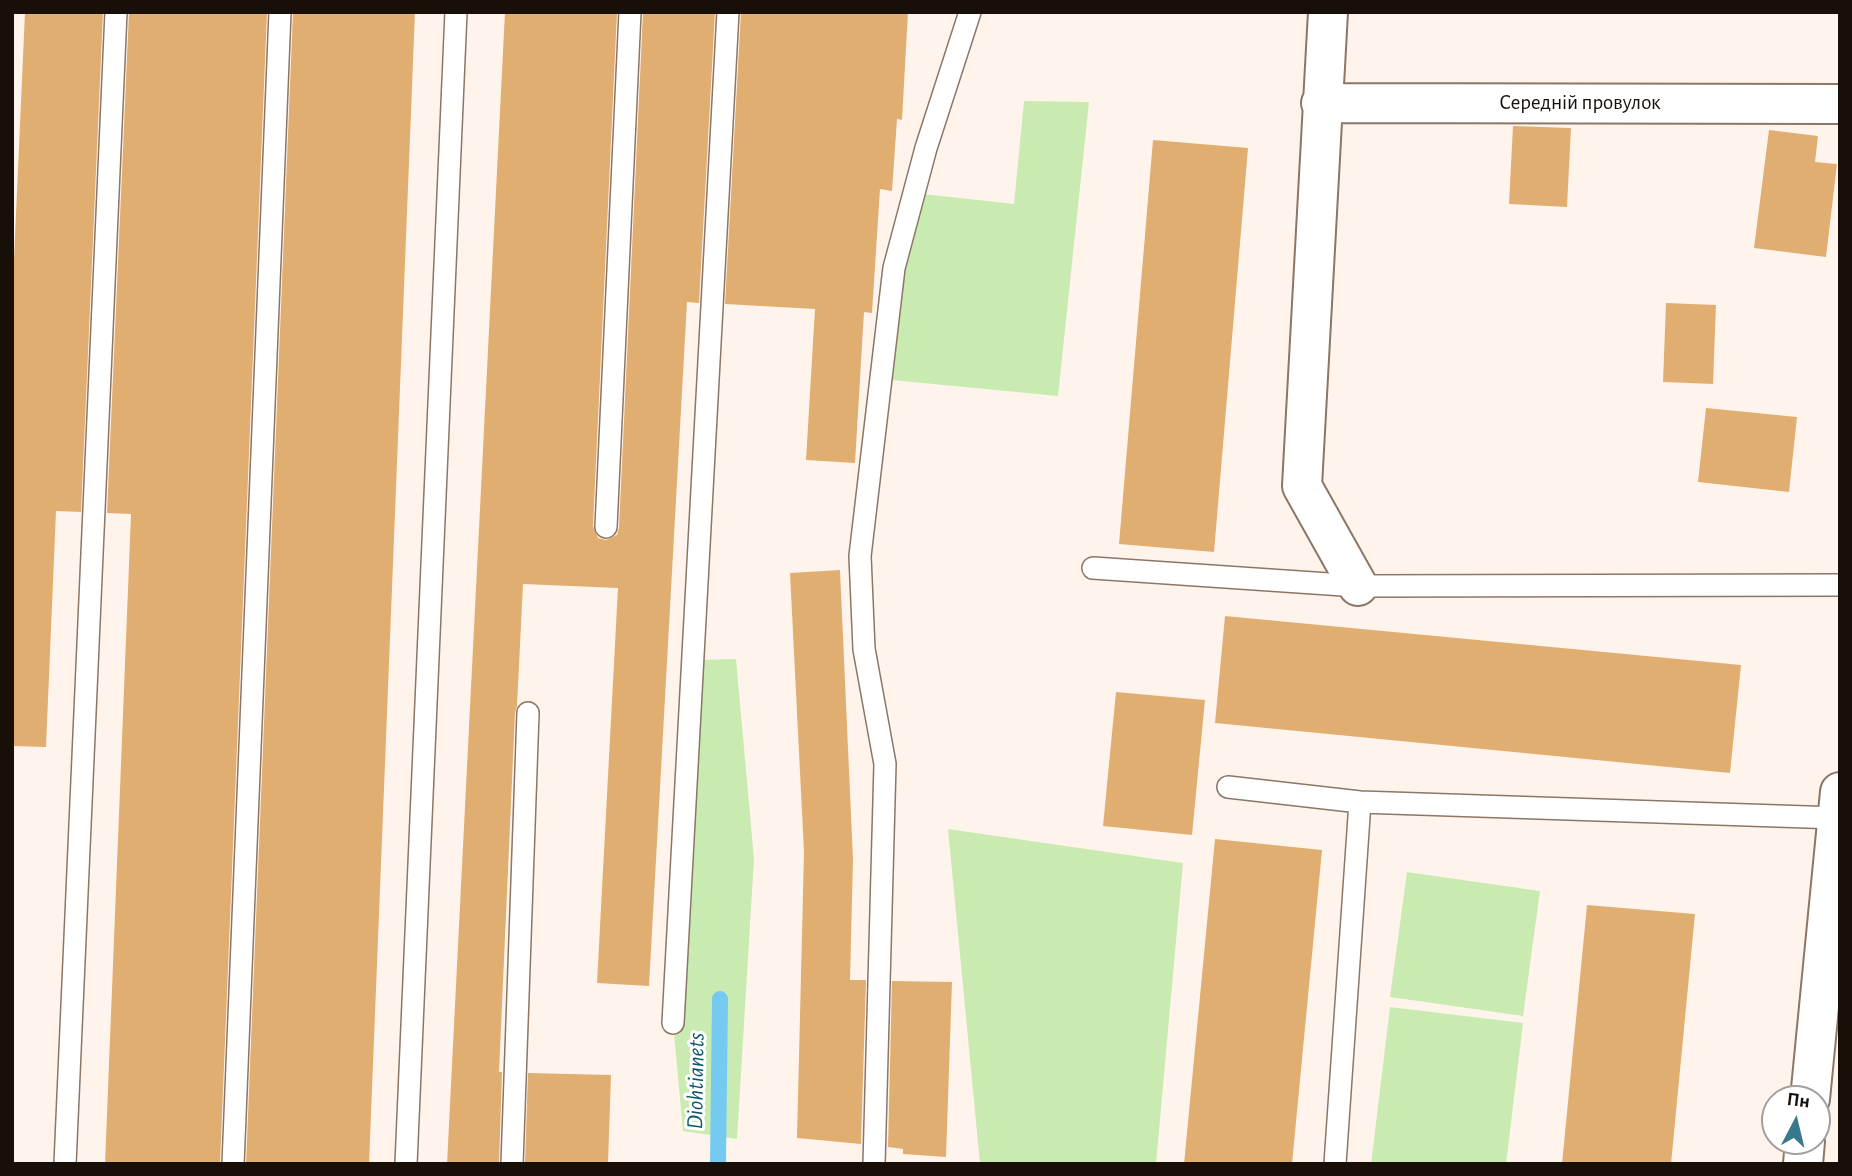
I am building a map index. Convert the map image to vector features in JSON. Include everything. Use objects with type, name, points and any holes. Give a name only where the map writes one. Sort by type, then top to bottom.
[{"type":"street","points":[[1328,12],[1302,486],[1358,586]]},
{"type":"street","name":"Середній провулок","points":[[1321,103],[1840,104]]},
{"type":"street","points":[[1811,1085],[1838,824]]},
{"type":"lane","points":[[65,1164],[116,12]]},
{"type":"lane","points":[[233,1164],[280,12]]},
{"type":"lane","points":[[406,1164],[456,12]]},
{"type":"lane","points":[[606,527],[630,12]]},
{"type":"lane","points":[[673,1023],[728,12]]},
{"type":"lane","points":[[874,1164],[885,764],[864,649],[860,555],[894,268],[926,148],[970,12]]},
{"type":"lane","points":[[1093,568],[1358,586],[1840,585]]},
{"type":"lane","points":[[512,1164],[528,713]]},
{"type":"lane","points":[[1228,787],[1360,802],[1838,824]]},
{"type":"lane","points":[[1335,1164],[1360,802]]},
{"type":"green space","points":[[1024,101],[1089,102],[1058,396],[881,379],[914,193],[1014,204]]},
{"type":"green space","points":[[736,659],[754,859],[737,1139],[683,1131],[673,1023],[692,660]]},
{"type":"green space","points":[[948,829],[1183,863],[1156,1164],[980,1164]]},
{"type":"green space","points":[[1407,872],[1540,891],[1523,1016],[1390,997]]},
{"type":"green space","points":[[1390,1007],[1523,1023],[1506,1164],[1371,1164]]},
{"type":"building","points":[[25,12],[103,12],[81,512],[56,511],[46,747],[12,746],[12,304]]},
{"type":"building","points":[[129,12],[267,12],[220,1164],[105,1164],[131,514],[107,513]]},
{"type":"building","points":[[293,12],[415,12],[369,1164],[246,1164]]},
{"type":"building","points":[[505,12],[617,12],[593,526],[598,538],[606,540],[617,535],[619,528],[643,12],[715,12],[699,303],[687,302],[649,986],[597,983],[618,588],[523,584],[499,1072],[502,1072],[499,1164],[447,1164]]},
{"type":"building","points":[[741,12],[908,12],[902,120],[897,119],[892,191],[880,189],[872,313],[864,312],[855,463],[806,460],[815,309],[725,304]]},
{"type":"building","points":[[1513,126],[1571,128],[1567,207],[1509,204]]},
{"type":"building","points":[[1769,130],[1818,136],[1815,162],[1837,164],[1826,257],[1754,248]]},
{"type":"building","points":[[1153,140],[1248,148],[1214,552],[1119,544]]},
{"type":"building","points":[[1666,303],[1716,305],[1713,384],[1663,382]]},
{"type":"building","points":[[1706,408],[1797,417],[1789,492],[1698,482]]},
{"type":"building","points":[[840,570],[853,859],[850,980],[866,980],[861,1144],[797,1138],[804,852],[790,573]]},
{"type":"building","points":[[1225,616],[1741,665],[1730,773],[1215,723]]},
{"type":"building","points":[[1116,692],[1205,700],[1192,835],[1103,826]]},
{"type":"building","points":[[1215,839],[1322,850],[1292,1164],[1184,1164]]},
{"type":"building","points":[[1587,905],[1695,914],[1671,1164],[1562,1164]]},
{"type":"building","points":[[892,981],[952,982],[946,1157],[903,1154],[903,1149],[888,1147]]},
{"type":"building","points":[[528,1073],[611,1075],[608,1164],[525,1164]]},
{"type":"waterway","name":"Diohtianets","points":[[718,1164],[720,999]]}]
